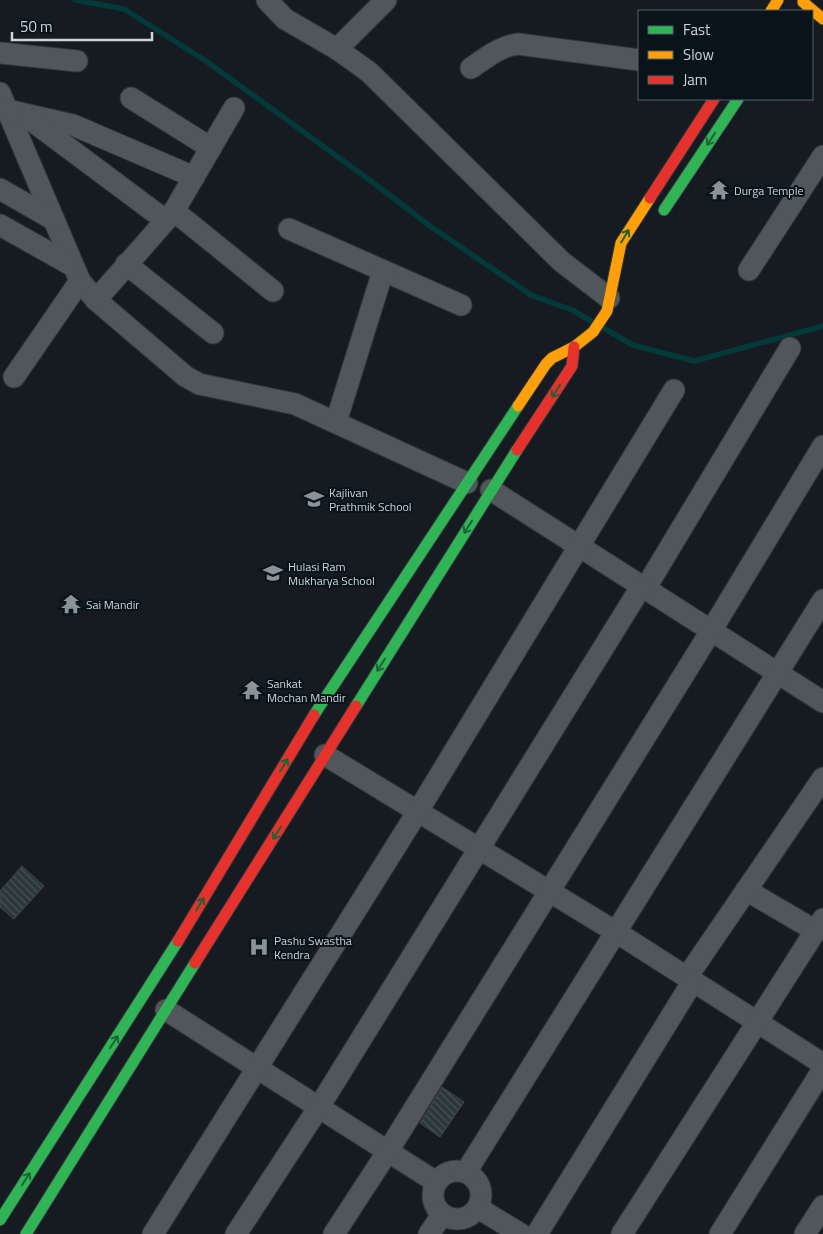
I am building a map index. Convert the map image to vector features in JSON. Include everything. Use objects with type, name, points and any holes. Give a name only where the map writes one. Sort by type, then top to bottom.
[{"type":"main road","points":[[609,297],[621,243],[713,100]]},
{"type":"main road","points":[[658,219],[737,100]]},
{"type":"main road","points":[[0,1220],[163,966],[324,698],[546,364],[552,358],[574,347],[593,332],[629,260]]},
{"type":"main road","points":[[26,1234],[491,490],[572,366],[574,347]]},
{"type":"street","points":[[268,0],[285,19],[337,50],[369,72],[562,262],[609,297]]},
{"type":"street","points":[[337,50],[386,0]]},
{"type":"street","points":[[471,68],[499,50],[509,45],[518,44],[638,60]]},
{"type":"street","points":[[0,53],[77,61]]},
{"type":"street","points":[[131,98],[211,148]]},
{"type":"street","points":[[10,106],[72,124],[194,177]]},
{"type":"street","points":[[10,106],[169,215],[273,291]]},
{"type":"street","points":[[10,106],[76,274],[96,300],[191,380],[199,384],[295,404],[468,483]]},
{"type":"street","points":[[96,300],[169,215],[194,177],[234,108]]},
{"type":"street","points":[[749,270],[823,156]]},
{"type":"street","points":[[0,190],[54,220]]},
{"type":"street","points":[[0,225],[76,274]]},
{"type":"street","points":[[289,229],[461,305]]},
{"type":"street","points":[[126,264],[213,333]]},
{"type":"street","points":[[336,422],[383,270]]},
{"type":"street","points":[[14,377],[76,274]]},
{"type":"street","points":[[236,1234],[319,1107],[643,588],[790,348]]},
{"type":"street","points":[[153,1234],[418,811],[674,390]]},
{"type":"street","points":[[334,1234],[550,892],[823,446]]},
{"type":"street","points":[[491,490],[823,702]]},
{"type":"street","points":[[466,1172],[823,600]]},
{"type":"street","points":[[325,755],[616,932],[823,1064]]},
{"type":"street","points":[[537,1234],[690,979],[746,890],[823,778]]},
{"type":"street","points":[[622,1234],[819,925],[746,890]]},
{"type":"street","points":[[166,1010],[436,1182]]},
{"type":"street","points":[[720,1234],[823,1069]]},
{"type":"street","points":[[458,1170],[473,1176],[481,1191],[481,1200],[478,1208],[464,1218],[456,1219],[442,1215],[435,1206],[433,1198],[436,1182],[442,1175],[458,1170]]},
{"type":"street","points":[[805,1234],[823,1206]]},
{"type":"street","points":[[478,1208],[521,1234]]},
{"type":"street","points":[[429,1234],[442,1215]]},
{"type":"building","points":[[22,866],[44,886],[14,919],[0,907],[0,891]]},
{"type":"building","points":[[442,1087],[464,1102],[440,1137],[420,1123]]},
{"type":"waterway","points":[[75,0],[124,9],[206,61],[430,226],[531,295],[572,310],[591,321]]},
{"type":"waterway","points":[[603,328],[633,345],[694,361],[823,326]]},
{"type":"traffic: fast","points":[[664,210],[737,100]]},
{"type":"traffic: fast","points":[[314,715],[518,406]]},
{"type":"traffic: fast","points":[[356,706],[517,450]]},
{"type":"traffic: fast","points":[[0,1220],[178,941]]},
{"type":"traffic: fast","points":[[26,1234],[195,963]]},
{"type":"traffic: slow","points":[[772,10],[778,0]]},
{"type":"traffic: slow","points":[[803,2],[812,10]]},
{"type":"traffic: slow","points":[[813,10],[823,19]]},
{"type":"traffic: slow","points":[[518,406],[546,364],[552,358],[574,347],[593,332],[607,311],[621,243],[650,198]]},
{"type":"traffic: jam","points":[[650,198],[713,100]]},
{"type":"traffic: jam","points":[[517,450],[572,366],[574,347]]},
{"type":"traffic: jam","points":[[195,963],[356,706]]},
{"type":"traffic: jam","points":[[178,941],[314,715]]},
{"type":"place","name":"Durga Temple","points":[[719,190]]},
{"type":"place","name":"Kajlivan Prathmik School","points":[[314,499]]},
{"type":"place","name":"Hulasi Ram Mukharya School","points":[[273,573]]},
{"type":"place","name":"Sai Mandir","points":[[71,604]]},
{"type":"place","name":"Sankat Mochan Mandir","points":[[252,690]]},
{"type":"place","name":"Pashu Swastha Kendra","points":[[259,947]]}]
